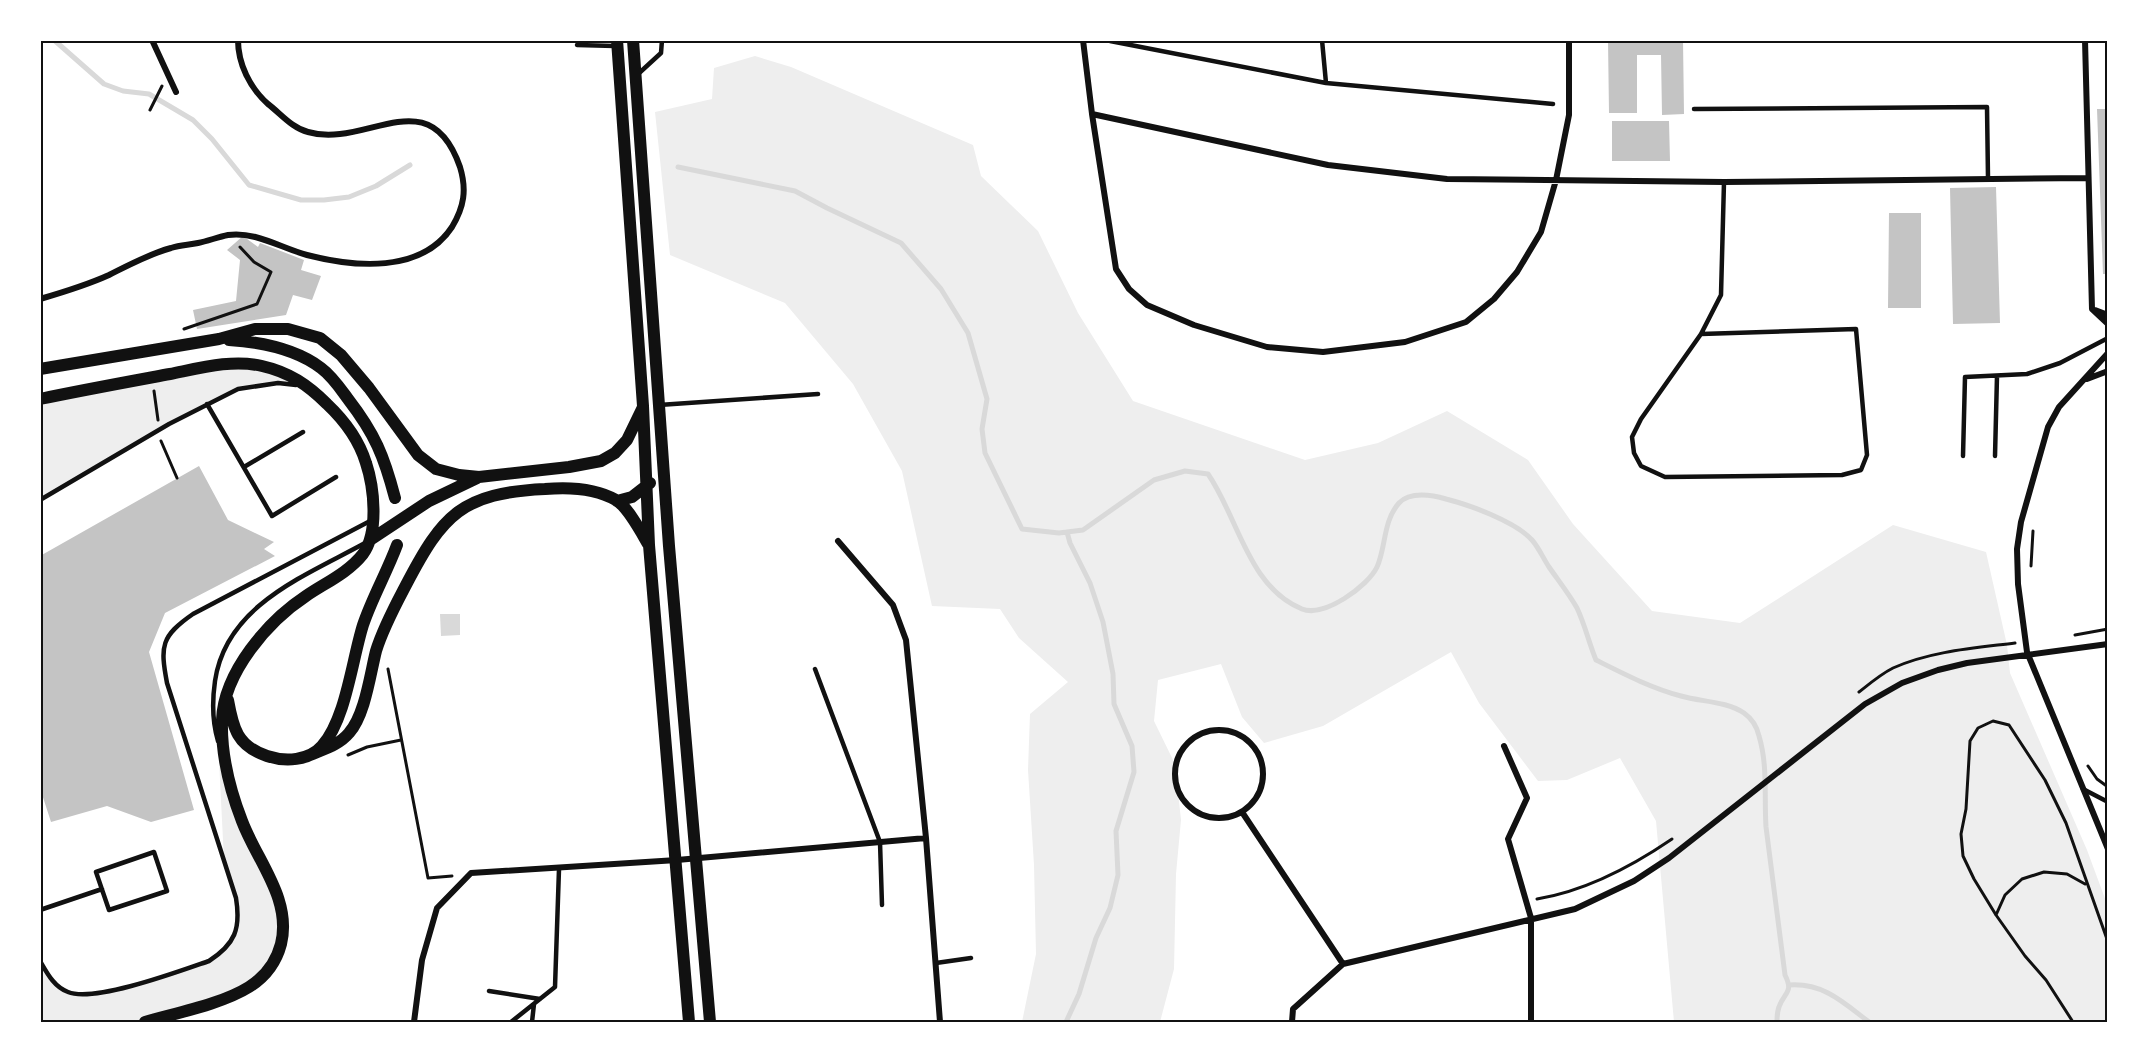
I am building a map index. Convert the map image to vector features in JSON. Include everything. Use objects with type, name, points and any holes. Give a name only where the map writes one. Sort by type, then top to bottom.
[{"type":"main road","points":[[633,40],[659,405],[710,1023]]},
{"type":"main road","points":[[617,44],[643,406],[650,545],[689,1023]]},
{"type":"main road","points":[[40,369],[219,339],[255,329],[288,329],[320,338],[348,363],[418,455],[436,469],[479,477],[601,461],[615,453],[627,440],[643,406]]},
{"type":"main road","points":[[219,339],[256,342],[299,356],[321,368],[337,383],[369,427],[385,460],[395,498]]},
{"type":"main road","points":[[40,399],[222,364],[242,364],[274,369],[290,374],[310,388],[338,414],[362,451],[368,468],[373,503],[370,540],[364,552],[349,568],[278,616],[248,653],[235,675],[223,712],[222,728],[233,795],[243,825],[276,891],[281,909],[283,936],[279,951],[265,974],[246,989],[145,1023]]},
{"type":"main road","points":[[617,501],[632,497],[647,486],[664,468]]},
{"type":"main road","points":[[370,540],[429,501],[479,477]]},
{"type":"main road","points":[[228,696],[236,733],[251,749],[284,760],[310,755],[338,743],[350,733],[358,718],[381,637],[422,554],[437,531],[457,511],[475,501],[523,490],[566,487],[590,491],[617,501],[650,545]]},
{"type":"main road","points":[[310,755],[322,747],[332,732],[346,692],[364,622],[397,545]]},
{"type":"street","points":[[152,40],[176,92]]},
{"type":"street","points":[[40,299],[107,276],[139,260],[171,248],[224,236],[240,234],[307,255],[341,260],[394,263],[426,253],[441,241],[461,213],[465,195],[460,168],[450,144],[437,130],[428,124],[417,122],[388,124],[326,135],[298,129],[260,97],[238,54],[238,40]]},
{"type":"street","points":[[1083,40],[1116,269],[1129,289],[1147,305],[1194,325],[1267,347],[1323,352],[1405,342],[1466,322],[1494,299],[1517,272],[1541,232],[1556,180],[1569,115],[1569,40]]},
{"type":"street","points":[[2085,40],[2092,309],[2108,324]]},
{"type":"street","points":[[1092,114],[1328,165],[1448,179],[1724,182],[2088,178]]},
{"type":"street","points":[[2092,309],[2108,315]]},
{"type":"street","points":[[2108,353],[2060,407],[2048,427],[2021,522],[2017,549],[2018,584],[2027,652],[2108,849]]},
{"type":"street","points":[[2086,379],[2108,371]]},
{"type":"street","points":[[838,541],[892,605],[906,640],[927,838],[940,1023]]},
{"type":"street","points":[[1292,1023],[1293,1009],[1343,964],[1575,909],[1634,881],[1669,858],[1865,704],[1902,683],[1938,670],[1967,663],[2108,644]]},
{"type":"street","points":[[1213,730],[1228,731],[1254,746],[1261,760],[1263,774],[1261,789],[1254,802],[1242,812],[1229,818],[1215,819],[1201,815],[1189,807],[1180,796],[1175,783],[1175,769],[1179,755],[1187,743],[1213,730]]},
{"type":"street","points":[[1504,746],[1527,798],[1508,839],[1531,918],[1531,1023]]},
{"type":"street","points":[[1242,812],[1343,964]]},
{"type":"street","points":[[414,1023],[422,960],[437,908],[471,873],[677,860],[927,838]]},
{"type":"lane","points":[[635,77],[661,53],[662,40]]},
{"type":"lane","points":[[1322,40],[1326,83]]},
{"type":"lane","points":[[1110,41],[1326,83],[1553,104]]},
{"type":"lane","points":[[577,45],[617,44]]},
{"type":"lane","points":[[1694,109],[1987,107],[1988,178]]},
{"type":"lane","points":[[1701,334],[1856,329],[1867,455],[1861,470],[1842,475],[1665,477],[1641,466],[1634,453],[1632,437],[1641,419],[1701,334],[1721,295],[1724,182]]},
{"type":"lane","points":[[1963,456],[1965,377],[2027,374],[2060,363],[2108,338]]},
{"type":"lane","points":[[1995,456],[1997,376]]},
{"type":"lane","points":[[40,500],[169,424],[238,389],[257,385],[294,384],[310,388]]},
{"type":"lane","points":[[659,405],[818,393]]},
{"type":"lane","points":[[207,404],[272,516],[336,477]]},
{"type":"lane","points":[[244,467],[303,432]]},
{"type":"lane","points":[[40,961],[58,987],[82,996],[101,993],[209,962],[222,953],[231,942],[237,930],[239,916],[236,898],[167,683],[164,650],[167,636],[193,614],[372,520]]},
{"type":"lane","points":[[229,777],[212,712],[216,675],[221,655],[229,639],[242,621],[269,597],[370,540]]},
{"type":"lane","points":[[815,669],[880,842],[882,905]]},
{"type":"lane","points":[[2083,789],[2108,802]]},
{"type":"lane","points":[[154,852],[167,891],[109,910],[102,889],[96,872],[154,852]]},
{"type":"lane","points":[[511,1023],[555,987],[559,869]]},
{"type":"lane","points":[[40,910],[102,889]]},
{"type":"lane","points":[[936,963],[971,958]]},
{"type":"lane","points":[[489,991],[540,999]]},
{"type":"lane","points":[[532,1023],[534,1004]]},
{"type":"path","points":[[150,110],[162,86]]},
{"type":"path","points":[[195,324],[257,304],[271,272],[254,262],[236,243],[224,236]]},
{"type":"path","points":[[2030,571],[2033,530]]},
{"type":"path","points":[[381,637],[428,878],[471,873]]},
{"type":"path","points":[[2073,1023],[2046,980],[2025,956],[1996,915],[1963,856],[1960,834],[1966,809],[1970,741],[1978,728],[1993,721],[2009,725],[2045,780],[2066,823],[2108,942]]},
{"type":"path","points":[[381,744],[401,740]]},
{"type":"path","points":[[2087,765],[2097,779],[2108,787]]},
{"type":"path","points":[[1526,901],[1584,887],[1650,854]]},
{"type":"path","points":[[1996,915],[2006,895],[2022,879],[2044,872],[2067,874],[2087,885]]},
{"type":"shaded area","points":[[755,56],[791,67],[973,145],[981,176],[1038,231],[1078,313],[1133,401],[1305,460],[1378,443],[1447,411],[1528,460],[1573,524],[1652,611],[1740,623],[1893,525],[1986,552],[2007,645],[2010,673],[2087,850],[2107,904],[2107,1022],[1674,1022],[1656,821],[1620,758],[1567,780],[1538,781],[1479,703],[1451,652],[1323,726],[1264,743],[1242,717],[1221,664],[1158,680],[1154,721],[1175,764],[1181,820],[1176,874],[1174,969],[1160,1022],[1022,1022],[1036,954],[1034,865],[1028,770],[1030,714],[1068,682],[1019,638],[1000,609],[932,606],[902,471],[853,384],[785,303],[670,255],[655,112],[712,99],[714,68]]},
{"type":"shaded area","points":[[242,364],[303,382],[238,389],[207,404],[41,500],[40,399]]},
{"type":"shaded area","points":[[440,614],[460,614],[460,635],[441,636]]},
{"type":"shaded area","points":[[219,760],[276,891],[283,936],[257,981],[145,1022],[41,1022],[40,961],[49,976],[69,993],[101,993],[209,961],[231,942],[239,916],[224,860]]},
{"type":"building","points":[[1608,40],[1683,40],[1684,114],[1662,115],[1661,55],[1637,55],[1637,113],[1609,113]]},
{"type":"building","points":[[2097,109],[2108,109],[2108,274],[2103,274]]},
{"type":"building","points":[[1612,121],[1669,121],[1670,161],[1612,161]]},
{"type":"building","points":[[1996,187],[2000,323],[1953,324],[1950,188]]},
{"type":"building","points":[[1889,213],[1921,213],[1921,308],[1888,308]]},
{"type":"building","points":[[243,236],[258,247],[260,243],[304,260],[301,270],[321,276],[312,300],[293,295],[286,315],[197,329],[193,310],[236,301],[240,260],[227,250]]},
{"type":"building","points":[[199,466],[228,520],[274,542],[264,549],[275,556],[165,613],[149,652],[194,810],[151,822],[107,806],[51,822],[40,788],[40,556]]},
{"type":"waterway","points":[[54,40],[104,84],[123,91],[149,94],[193,120],[212,139],[249,185],[301,200],[349,197],[376,186],[410,165]]},
{"type":"waterway","points":[[678,167],[795,191],[901,243],[941,289],[968,333],[987,399],[982,429],[985,453],[1022,529],[1059,533],[1083,530],[1154,480],[1185,471],[1208,474],[1256,568],[1284,599],[1302,609],[1311,611],[1333,605],[1355,591],[1372,575],[1380,559],[1390,518],[1399,503],[1409,497],[1428,495],[1456,502],[1492,515],[1525,533],[1537,546],[1577,608],[1596,660],[1659,689],[1737,709],[1747,715],[1755,726],[1764,759],[1766,827],[1785,975],[1789,985],[1778,1009],[1777,1022]]},
{"type":"waterway","points":[[1066,1022],[1079,994],[1096,938],[1110,908],[1118,875],[1116,831],[1134,772],[1132,746],[1114,704],[1113,674],[1103,622],[1090,583],[1067,532]]},
{"type":"waterway","points":[[1790,985],[1802,985],[1823,991],[1842,1001],[1869,1022]]}]
